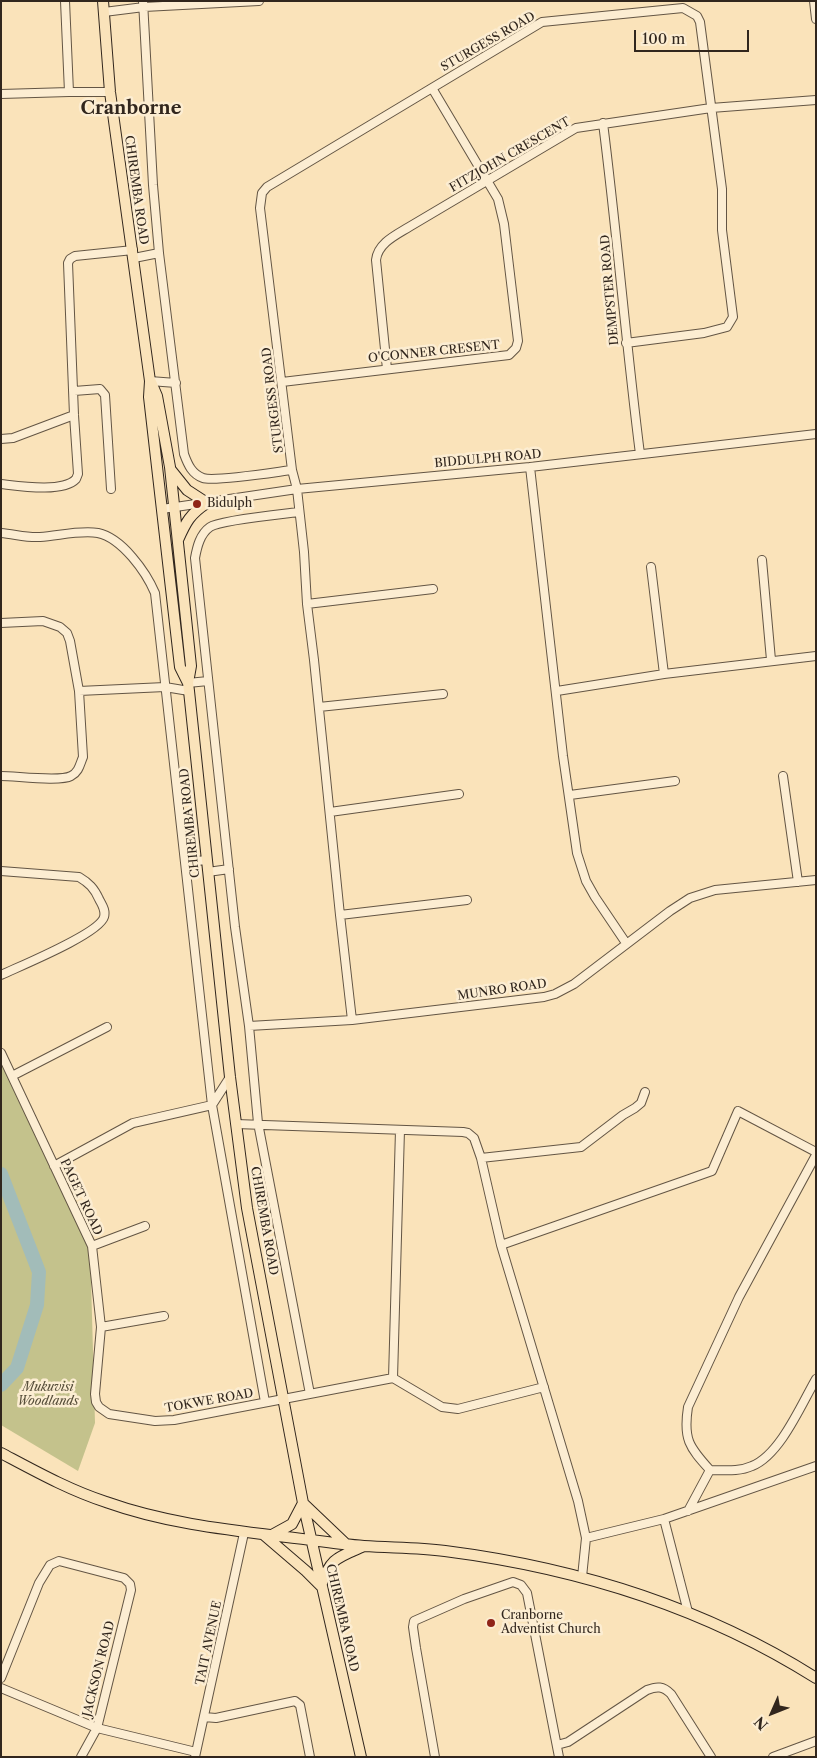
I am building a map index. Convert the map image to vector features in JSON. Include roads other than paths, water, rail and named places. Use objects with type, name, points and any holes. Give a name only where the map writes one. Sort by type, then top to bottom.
[{"type":"main road","name":"CHIREMBA ROAD","points":[[104,6],[110,92],[150,381],[149,397],[180,667],[188,687]]},
{"type":"main road","name":"CHIREMBA ROAD","points":[[150,381],[157,396],[170,467],[191,666],[188,687],[230,1077],[247,1208],[303,1503],[361,1757]]},
{"type":"main road","points":[[170,467],[177,479],[187,490],[207,503],[187,520],[178,540]]},
{"type":"main road","points":[[1,1453],[62,1485],[107,1503],[175,1521],[244,1533],[365,1546],[444,1551],[523,1564],[582,1577],[618,1587],[688,1612],[770,1651],[816,1678]]},
{"type":"main road","points":[[268,1535],[292,1524],[303,1503],[346,1544]]},
{"type":"main road","points":[[268,1535],[321,1586],[326,1570],[332,1562],[339,1556],[365,1546]]},
{"type":"street","points":[[65,1],[69,92]]},
{"type":"street","points":[[104,6],[259,1]]},
{"type":"street","points":[[814,1],[816,19]]},
{"type":"street","points":[[144,4],[151,149],[159,254],[184,454],[188,465],[194,472],[208,479],[292,470]]},
{"type":"street","name":"STURGESS ROAD","points":[[352,1020],[319,707],[306,604],[300,512],[292,470],[260,208],[262,193],[267,187],[542,22],[683,8],[697,16],[700,22],[722,189],[722,230],[733,317],[727,327],[704,333],[626,343]]},
{"type":"street","name":"O'CONNER CRESENT","points":[[282,382],[509,355],[516,348],[518,341],[504,224],[498,199],[432,88]]},
{"type":"street","points":[[1,94],[110,92]]},
{"type":"street","name":"FITZJOHN CRESCENT","points":[[387,369],[376,260],[377,252],[388,241],[409,227],[576,128],[711,108],[816,100]]},
{"type":"street","name":"DEMPSTER ROAD","points":[[603,123],[615,220],[626,343],[640,454]]},
{"type":"street","points":[[1,484],[26,487],[66,486],[76,479],[78,474],[68,263],[70,258],[75,256],[159,254]]},
{"type":"street","points":[[150,381],[176,383]]},
{"type":"street","points":[[74,391],[100,389],[105,395],[111,489]]},
{"type":"street","points":[[1,439],[13,438],[74,415]]},
{"type":"street","name":"BIDDULPH ROAD","points":[[162,509],[297,489],[530,467],[816,434]]},
{"type":"street","points":[[530,467],[563,756],[579,864],[595,897],[626,943]]},
{"type":"street","points":[[300,512],[215,524],[203,535],[195,558],[235,927],[249,1026],[258,1123],[310,1394]]},
{"type":"street","name":"CHIREMBA ROAD","points":[[1,533],[29,537],[88,533],[107,536],[132,556],[142,568],[155,593],[212,1105],[265,1402]]},
{"type":"street","points":[[762,560],[771,660]]},
{"type":"street","points":[[651,567],[664,674]]},
{"type":"street","points":[[306,604],[432,589]]},
{"type":"street","points":[[1,623],[43,621],[60,627],[67,633],[79,691],[83,756],[80,767],[70,777],[59,779],[1,776]]},
{"type":"street","points":[[557,691],[664,674],[694,672],[771,660],[816,656]]},
{"type":"street","points":[[79,691],[188,687],[208,681]]},
{"type":"street","points":[[319,707],[443,694]]},
{"type":"street","points":[[783,776],[798,882]]},
{"type":"street","points":[[570,795],[675,781]]},
{"type":"street","points":[[330,812],[459,794]]},
{"type":"street","points":[[186,862],[207,860]]},
{"type":"street","points":[[208,872],[229,869]]},
{"type":"street","points":[[1,871],[79,877],[88,882],[95,890],[104,910],[104,917],[101,923],[91,932],[1,975]]},
{"type":"street","name":"MUNRO ROAD","points":[[249,1026],[352,1020],[544,997],[555,994],[574,984],[670,910],[690,898],[725,889],[816,880]]},
{"type":"street","points":[[340,915],[467,900]]},
{"type":"street","points":[[12,1076],[107,1027]]},
{"type":"street","name":"PAGET ROAD","points":[[1,1053],[92,1246],[101,1327],[95,1394],[98,1407],[109,1414]]},
{"type":"street","points":[[54,1166],[134,1123],[212,1105],[230,1077]]},
{"type":"street","points":[[481,1158],[581,1147],[622,1115],[641,1103],[645,1092]]},
{"type":"street","points":[[501,1245],[712,1171],[738,1111],[816,1154],[740,1297],[688,1407],[685,1427],[688,1442],[695,1454],[710,1470],[735,1471],[752,1466],[765,1459],[776,1448],[816,1379]]},
{"type":"street","points":[[236,1124],[258,1123],[468,1133],[474,1138],[481,1158],[501,1245],[578,1501],[586,1538],[582,1577]]},
{"type":"street","points":[[400,1130],[393,1378],[442,1407],[449,1409],[458,1409],[544,1387]]},
{"type":"street","points":[[92,1246],[145,1226]]},
{"type":"street","points":[[101,1327],[164,1316]]},
{"type":"street","name":"TOKWE ROAD","points":[[109,1414],[155,1421],[198,1416],[393,1378]]},
{"type":"street","points":[[586,1538],[664,1519],[816,1466]]},
{"type":"street","points":[[688,1511],[710,1470]]},
{"type":"street","points":[[664,1519],[688,1612]]},
{"type":"street","name":"TAIT AVENUE","points":[[196,1754],[244,1533]]},
{"type":"street","name":"JACKSON ROAD","points":[[1,1678],[39,1584],[50,1565],[59,1561],[124,1578],[130,1584],[131,1590],[97,1728],[81,1757]]},
{"type":"street","points":[[435,1757],[416,1648],[414,1621],[506,1583],[513,1582],[519,1583],[527,1594],[558,1757]]},
{"type":"street","points":[[557,1745],[568,1742],[647,1690],[657,1686],[666,1689],[671,1694],[711,1757]]},
{"type":"street","points":[[1,1688],[97,1728],[196,1754]]},
{"type":"street","points":[[204,1718],[216,1718],[295,1701],[300,1705],[310,1757]]},
{"type":"street","points":[[773,1757],[816,1741]]},
{"type":"waterway","points":[[1,1174],[39,1272],[37,1305],[17,1368],[1,1385]]},
{"type":"place","name":"Bidulph","points":[[197,504]]},
{"type":"place","name":"Cranborne Adventist Church","points":[[491,1623]]},
{"type":"district","name":"Cranborne","points":[[131,109]]},
{"type":"park label","name":"Mukuvisi Woodlands","points":[[48,1395]]}]
